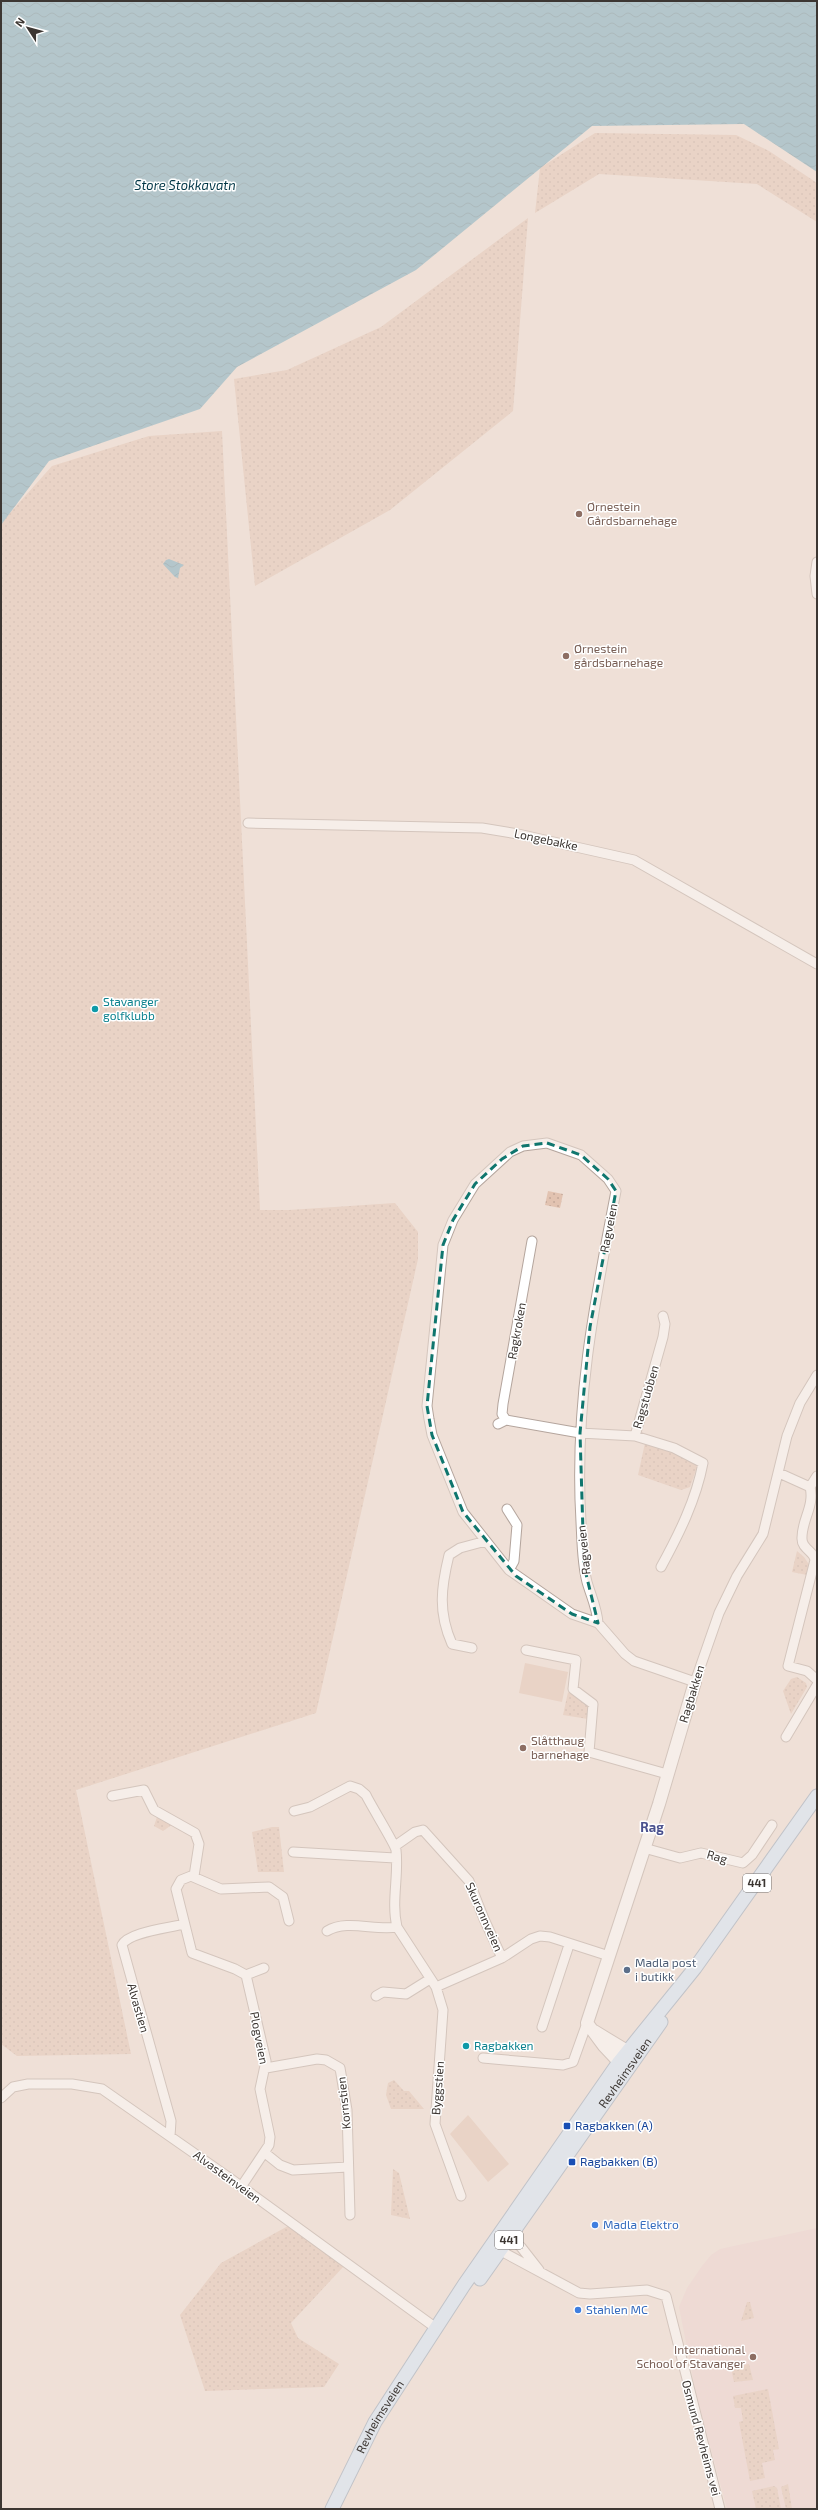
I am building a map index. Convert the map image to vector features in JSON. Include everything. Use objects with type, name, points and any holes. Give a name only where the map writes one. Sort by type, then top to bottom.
[{"type":"main road","name":"Revheimsveien","points":[[332,2509],[375,2422],[436,2328],[471,2290],[626,2058],[695,1968],[817,1796]]},
{"type":"street","points":[[817,562],[814,576],[817,594]]},
{"type":"street","name":"Longebakke","points":[[248,823],[482,828],[518,834],[634,860],[817,964]]},
{"type":"street","name":"Ragveien","points":[[598,1623],[572,1614],[509,1570],[463,1512],[432,1435],[429,1419],[429,1385],[443,1245],[453,1220],[475,1184],[510,1152],[538,1143],[553,1144],[581,1155],[608,1179],[616,1192],[590,1327],[582,1387],[580,1434],[580,1521],[584,1566],[598,1623],[625,1654],[634,1661],[695,1682]]},
{"type":"street","name":"Ragkroken","points":[[532,1241],[503,1404],[502,1422],[580,1434],[635,1436]]},
{"type":"street","name":"Ragstubben","points":[[661,1567],[686,1519],[698,1487],[703,1463],[674,1448],[635,1436],[663,1337],[665,1324],[663,1316]]},
{"type":"street","name":"Ragbakken","points":[[483,2058],[563,2064],[573,2062],[590,2027],[609,1956],[695,1682],[719,1613],[737,1576],[763,1534],[790,1430],[800,1403],[817,1375]]},
{"type":"street","points":[[778,1472],[810,1487]]},
{"type":"street","points":[[817,1476],[810,1487],[812,1498],[802,1538],[805,1548],[816,1556],[788,1666],[807,1671],[817,1680]]},
{"type":"street","points":[[507,1509],[517,1525],[514,1561],[509,1570]]},
{"type":"street","points":[[472,1648],[452,1644],[444,1622],[441,1591],[449,1555],[460,1548],[486,1541]]},
{"type":"street","points":[[526,1650],[575,1658],[573,1689],[593,1704],[589,1752],[667,1774]]},
{"type":"street","points":[[786,1737],[817,1684]]},
{"type":"street","name":"Byggstien","points":[[294,1811],[310,1807],[344,1788],[350,1786],[359,1789],[366,1795],[395,1846],[395,1917],[397,1927],[436,1987],[443,2010],[435,2124],[461,2196]]},
{"type":"street","points":[[112,1796],[144,1790],[154,1810],[192,1830],[198,1844],[194,1876]]},
{"type":"street","name":"Rag","points":[[644,1848],[680,1858],[701,1852],[743,1863],[752,1855],[772,1825]]},
{"type":"street","name":"Skuronnveien","points":[[395,1846],[415,1832],[423,1830],[469,1881],[502,1958]]},
{"type":"street","points":[[293,1852],[395,1858]]},
{"type":"street","points":[[264,1968],[246,1975],[235,1969],[192,1953],[176,1889],[184,1878],[194,1876],[221,1889],[272,1888],[283,1897],[289,1921]]},
{"type":"street","name":"Alvastien","points":[[170,2136],[171,2121],[122,1945],[124,1941],[135,1935],[184,1924]]},
{"type":"street","points":[[327,1931],[339,1925],[385,1929],[397,1927]]},
{"type":"street","name":"Skuronnveien","points":[[436,1987],[502,1958],[531,1939],[540,1936],[550,1937],[609,1956]]},
{"type":"street","points":[[542,2027],[569,1944]]},
{"type":"street","name":"Plogveien","points":[[241,2187],[265,2153],[270,2137],[260,2089],[266,2068],[246,1975]]},
{"type":"street","points":[[376,1996],[383,1992],[406,1994],[430,1979]]},
{"type":"street","points":[[590,2027],[626,2058]]},
{"type":"street","name":"Kornstien","points":[[266,2068],[317,2059],[326,2060],[340,2068],[346,2104],[350,2215]]},
{"type":"street","name":"Alvasteinveien","points":[[1,2098],[13,2087],[28,2084],[72,2084],[96,2086],[110,2094],[170,2136],[436,2328]]},
{"type":"street","points":[[265,2153],[280,2165],[293,2170],[348,2167]]},
{"type":"street","points":[[503,2243],[539,2270]]},
{"type":"street","points":[[503,2243],[520,2247],[539,2270]]},
{"type":"street","name":"Osmund Revheims vei","points":[[539,2270],[561,2285],[579,2293],[590,2294],[647,2290],[666,2296],[720,2509]]},
{"type":"highlighted area","points":[[547,1143],[581,1155],[608,1179],[616,1191],[590,1327],[580,1433],[584,1566],[598,1623],[572,1614],[516,1576],[463,1512],[432,1435],[427,1406],[443,1245],[453,1220],[475,1184],[502,1159],[523,1146]]},
{"type":"shaded area","points":[[595,133],[736,135],[769,151],[817,183],[817,222],[757,184],[599,174],[535,213],[540,168]]},
{"type":"shaded area","points":[[528,218],[513,411],[390,510],[255,586],[234,379],[287,370],[381,327]]},
{"type":"shaded area","name":"Stavanger golfklubb","points":[[222,431],[260,1210],[289,1210],[395,1203],[418,1232],[418,1259],[316,1713],[76,1790],[131,2054],[17,2056],[1,2044],[1,523],[52,466],[149,436]]},
{"type":"shaded area","points":[[548,1191],[563,1194],[560,1208],[545,1205]]},
{"type":"shaded area","points":[[645,1443],[696,1461],[697,1467],[690,1487],[681,1490],[638,1475]]},
{"type":"shaded area","points":[[797,1551],[804,1557],[810,1566],[807,1575],[792,1572]]},
{"type":"shaded area","points":[[525,1663],[568,1672],[562,1702],[519,1693]]},
{"type":"shaded area","points":[[797,1677],[806,1683],[807,1687],[791,1714],[783,1691],[791,1679]]},
{"type":"shaded area","points":[[568,1692],[589,1706],[588,1719],[563,1715]]},
{"type":"shaded area","points":[[157,1817],[173,1824],[163,1831],[154,1826]]},
{"type":"shaded area","points":[[272,1827],[279,1827],[284,1872],[258,1872],[252,1832]]},
{"type":"shaded area","points":[[394,2080],[404,2091],[409,2091],[424,2109],[391,2109],[386,2095],[388,2083]]},
{"type":"shaded area","points":[[468,2115],[509,2164],[488,2182],[450,2134]]},
{"type":"shaded area","points":[[393,2169],[399,2173],[410,2219],[391,2215]]},
{"type":"shaded area","points":[[288,2226],[344,2266],[291,2323],[298,2338],[339,2364],[324,2387],[205,2391],[180,2315],[221,2263]]},
{"type":"shaded area","name":"International School of Stavanger","points":[[817,2228],[817,2509],[727,2509],[696,2393],[679,2307],[687,2288],[702,2266],[711,2255],[720,2249]]},
{"type":"shaded area","points":[[747,2302],[750,2302],[754,2318],[741,2321]]},
{"type":"shaded area","points":[[749,2364],[753,2380],[734,2382],[732,2373],[733,2367]]},
{"type":"shaded area","points":[[768,2389],[779,2449],[773,2450],[775,2460],[762,2463],[765,2478],[750,2481],[739,2422],[743,2421],[741,2408],[735,2408],[733,2396]]},
{"type":"shaded area","points":[[788,2484],[792,2509],[786,2509],[781,2487]]},
{"type":"shaded area","points":[[774,2486],[777,2488],[781,2509],[756,2509],[752,2491]]},
{"type":"water","name":"Store Stokkavatn","points":[[1,1],[817,1],[817,172],[744,124],[592,126],[416,270],[237,367],[200,409],[49,461],[1,525]]},
{"type":"water","points":[[169,559],[184,565],[180,568],[178,578],[175,577],[163,564]]},
{"type":"place","name":"Ørnestein Gårdsbarnehage","points":[[579,514]]},
{"type":"place","name":"Ørnestein gårdsbarnehage","points":[[566,656]]},
{"type":"place","name":"Stavanger golfklubb","points":[[95,1009]]},
{"type":"place","name":"Slåtthaug barnehage","points":[[523,1748]]},
{"type":"place","name":"Madla post i butikk","points":[[627,1970]]},
{"type":"place","name":"Ragbakken","points":[[466,2046]]},
{"type":"place","name":"Ragbakken (A)","points":[[567,2126]]},
{"type":"place","name":"Ragbakken (B)","points":[[572,2162]]},
{"type":"place","name":"Madla Elektro","points":[[595,2225]]},
{"type":"place","name":"Stahlen MC","points":[[578,2310]]},
{"type":"place","name":"International School of Stavanger","points":[[753,2357]]},
{"type":"district","name":"Rag","points":[[652,1827]]}]
